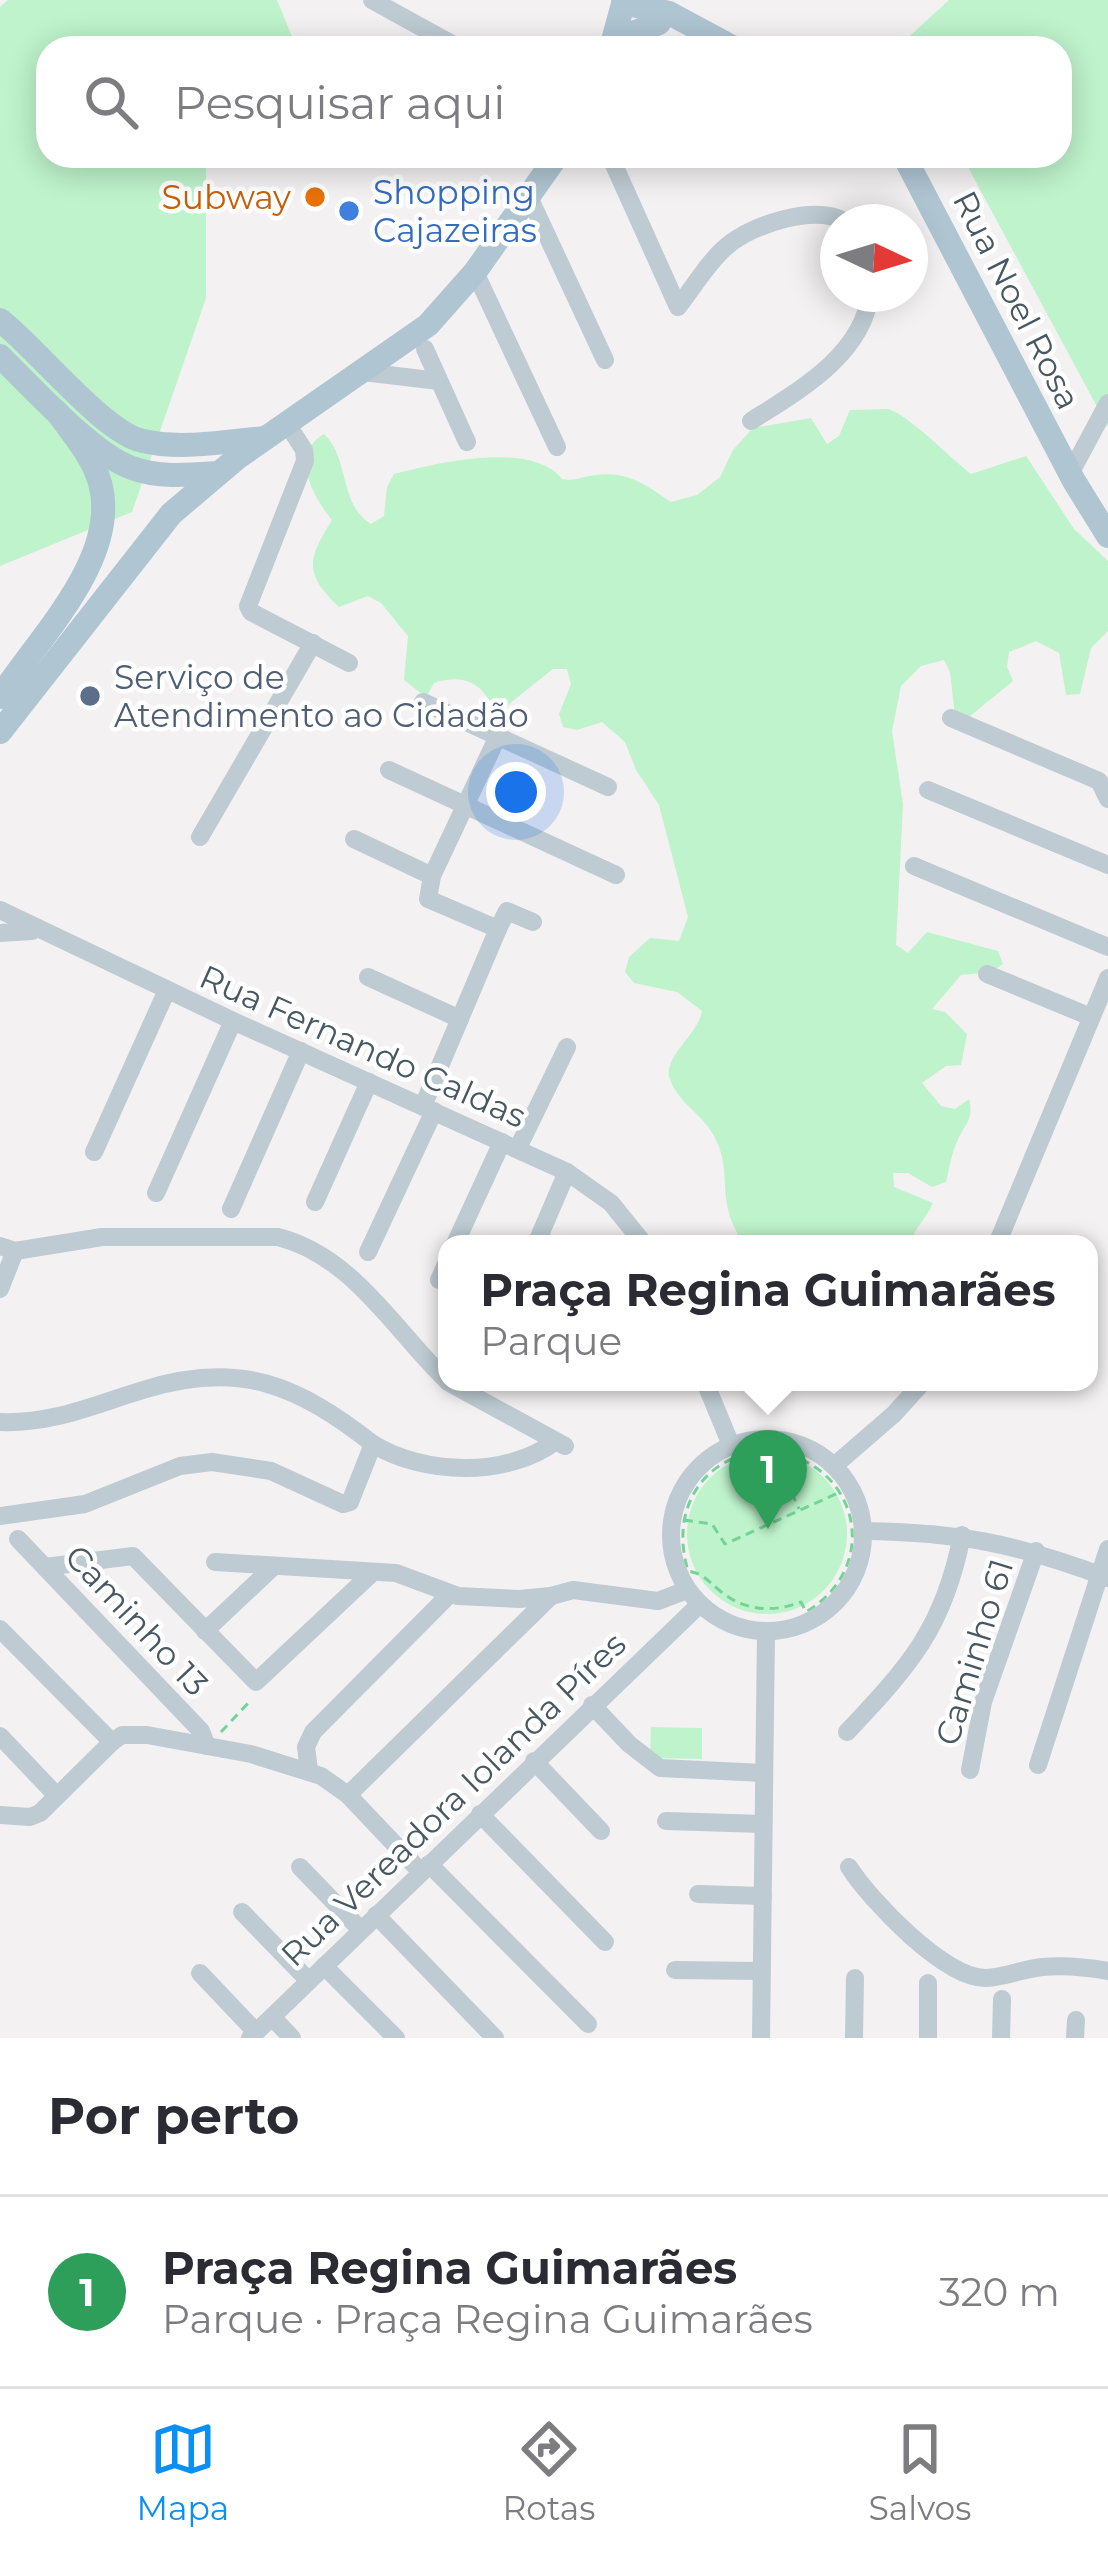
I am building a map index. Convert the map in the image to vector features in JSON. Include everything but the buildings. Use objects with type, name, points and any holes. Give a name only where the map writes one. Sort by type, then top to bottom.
[{"type":"main road","points":[[617,36],[623,6],[662,12],[708,36]]},
{"type":"main road","points":[[629,36],[662,12]]},
{"type":"main road","points":[[0,732],[171,514],[218,473],[418,334],[451,304],[549,168]]},
{"type":"main road","name":"Rua Noel Rosa","points":[[910,168],[1070,474],[1108,536]]},
{"type":"main road","points":[[0,320],[117,431],[138,441],[172,445],[278,432]]},
{"type":"main road","points":[[0,356],[57,412],[127,467],[153,474],[218,473]]},
{"type":"main road","points":[[0,697],[79,587],[95,554],[102,486],[90,459],[57,412]]},
{"type":"street","points":[[372,0],[437,36]]},
{"type":"street","points":[[614,168],[678,307],[726,247],[751,231],[820,215]]},
{"type":"street","points":[[529,197],[605,360]]},
{"type":"street","points":[[475,272],[557,447]]},
{"type":"street","points":[[751,421],[811,383],[830,365],[866,312]]},
{"type":"street","points":[[424,349],[467,442]]},
{"type":"street","points":[[364,372],[439,381]]},
{"type":"street","points":[[1070,474],[1108,403]]},
{"type":"street","points":[[278,432],[304,450],[305,461],[248,606],[251,612],[349,664]]},
{"type":"street","points":[[200,837],[313,643]]},
{"type":"street","points":[[423,701],[608,788]]},
{"type":"street","points":[[951,718],[1099,781],[1108,799]]},
{"type":"street","points":[[498,736],[432,876],[428,899],[498,929]]},
{"type":"street","points":[[388,770],[616,875]]},
{"type":"street","points":[[928,790],[1108,865]]},
{"type":"street","points":[[354,839],[432,876]]},
{"type":"street","points":[[914,866],[1108,947]]},
{"type":"street","name":"Rua Fernando Caldas","points":[[0,910],[232,1022],[567,1172],[611,1203],[637,1235]]},
{"type":"street","points":[[368,1252],[507,911],[533,922]]},
{"type":"street","name":"Rua Fernando Caldas","points":[[0,933],[37,931]]},
{"type":"street","points":[[987,974],[1091,1017]]},
{"type":"street","points":[[368,977],[460,1019]]},
{"type":"street","points":[[1001,1235],[1108,978]]},
{"type":"street","points":[[94,1152],[167,990]]},
{"type":"street","points":[[156,1193],[232,1022]]},
{"type":"street","points":[[460,1235],[567,1047]]},
{"type":"street","points":[[231,1208],[301,1052]]},
{"type":"street","points":[[315,1202],[369,1082]]},
{"type":"street","points":[[540,1235],[567,1172]]},
{"type":"street","points":[[0,1289],[7,1249],[102,1237],[278,1237],[296,1242],[358,1285],[438,1372]]},
{"type":"street","points":[[0,1422],[56,1419],[172,1382],[232,1374],[289,1391],[398,1457],[444,1469],[529,1457],[562,1444],[464,1391]]},
{"type":"street","points":[[709,1391],[730,1445]]},
{"type":"street","points":[[834,1466],[915,1391]]},
{"type":"street","points":[[782,1439],[819,1454],[834,1466],[855,1496],[863,1531],[857,1567],[839,1599],[808,1622],[766,1632],[730,1625],[693,1598],[670,1544],[675,1508],[691,1474],[709,1457],[730,1445],[782,1439]]},
{"type":"street","points":[[0,1516],[85,1504],[180,1466],[212,1462],[271,1471],[343,1504],[355,1493],[373,1444]]},
{"type":"street","points":[[863,1531],[962,1535],[1036,1551],[1105,1577]]},
{"type":"street","points":[[847,1732],[905,1670],[939,1617],[962,1535]]},
{"type":"street","name":"Caminho 13","points":[[18,1538],[201,1731],[207,1746]]},
{"type":"street","points":[[1038,1765],[1105,1577],[1108,1550]]},
{"type":"street","name":"Caminho 61","points":[[970,1770],[983,1702],[1036,1551]]},
{"type":"street","points":[[45,1567],[133,1556],[256,1682],[370,1574]]},
{"type":"street","points":[[214,1562],[404,1575],[448,1595],[551,1596],[573,1589],[658,1601],[693,1598]]},
{"type":"street","points":[[206,1631],[273,1568]]},
{"type":"street","points":[[309,1770],[306,1747],[313,1732],[448,1595]]},
{"type":"street","points":[[348,1796],[551,1596]]},
{"type":"street","name":"Rua Vereadora Iolanda Píres","points":[[253,2035],[592,1705],[693,1598]]},
{"type":"street","points":[[0,1629],[112,1742]]},
{"type":"street","points":[[761,2038],[766,1632]]},
{"type":"street","points":[[592,1705],[659,1768],[763,1772]]},
{"type":"street","points":[[0,1815],[40,1813],[112,1742],[136,1733],[309,1770],[348,1796],[588,2024]]},
{"type":"street","points":[[0,1736],[57,1796]]},
{"type":"street","points":[[534,1760],[601,1831]]},
{"type":"street","points":[[480,1814],[605,1942]]},
{"type":"street","points":[[666,1821],[763,1824]]},
{"type":"street","points":[[300,1867],[361,1930]]},
{"type":"street","points":[[849,1867],[879,1906],[932,1952],[971,1976],[1042,1967],[1108,1971]]},
{"type":"street","points":[[698,1894],[763,1896]]},
{"type":"street","points":[[242,1912],[309,1981]]},
{"type":"street","points":[[376,1915],[495,2038]]},
{"type":"street","points":[[324,1966],[396,2038]]},
{"type":"street","points":[[676,1970],[761,1971]]},
{"type":"street","points":[[200,1973],[253,2035]]},
{"type":"street","points":[[854,2038],[855,1978]]},
{"type":"street","points":[[928,1982],[928,2038]]},
{"type":"street","points":[[1001,2038],[1002,1999]]},
{"type":"street","points":[[272,2017],[292,2038]]},
{"type":"path","points":[[772,1450],[799,1510]]},
{"type":"path","points":[[772,1450],[801,1456],[840,1492],[850,1516],[849,1560],[828,1596],[806,1612],[801,1602],[769,1609],[743,1605],[728,1598],[704,1574],[688,1571],[682,1553],[683,1520],[692,1492],[721,1463],[740,1454],[772,1450]]},
{"type":"path","points":[[683,1520],[717,1527],[725,1544],[840,1492]]},
{"type":"path","points":[[207,1746],[257,1694],[256,1682]]},
{"type":"green space","points":[[8,0],[277,0],[292,36],[36,36],[36,168],[206,168],[206,298],[132,512],[0,566],[0,7]]},
{"type":"green space","points":[[949,0],[1108,0],[1108,427],[968,168],[1072,168],[1072,36],[910,36]]},
{"type":"green space","points":[[850,410],[897,413],[971,474],[1026,456],[1074,529],[1108,561],[1108,631],[1091,648],[1080,694],[1066,695],[1059,653],[1036,641],[1009,652],[1007,667],[1013,681],[969,717],[955,716],[944,660],[921,666],[901,686],[892,731],[903,804],[896,945],[908,953],[927,932],[998,951],[1003,964],[991,972],[961,975],[932,1009],[945,1012],[967,1034],[961,1065],[946,1066],[922,1083],[941,1106],[955,1109],[969,1099],[970,1106],[946,1182],[932,1187],[908,1173],[893,1173],[894,1187],[933,1203],[914,1235],[738,1235],[726,1200],[719,1146],[669,1076],[672,1061],[702,1011],[677,992],[634,983],[625,972],[629,957],[650,938],[679,941],[688,917],[659,805],[636,770],[625,742],[602,722],[577,730],[563,727],[559,714],[571,684],[567,669],[553,669],[495,715],[472,683],[455,679],[434,683],[426,697],[404,680],[408,636],[381,603],[368,596],[339,607],[315,576],[314,556],[332,520],[312,488],[306,464],[314,442],[324,434],[338,455],[353,504],[371,524],[384,516],[387,487],[394,474],[482,458],[529,460],[562,479],[623,476],[671,502],[697,495],[720,477],[733,450],[753,428],[811,418],[827,444],[839,436]]},
{"type":"green space","points":[[767,1454],[798,1460],[824,1477],[841,1503],[847,1534],[841,1565],[824,1591],[798,1608],[767,1614],[736,1608],[710,1591],[693,1565],[687,1534],[693,1503],[710,1477],[736,1460]]},
{"type":"green space","points":[[651,1727],[702,1728],[702,1759],[650,1758]]},
{"type":"place","name":"Subway","points":[[315,197]]},
{"type":"place","name":"Shopping Cajazeiras","points":[[349,211]]},
{"type":"place","name":"Serviço de Atendimento ao Cidadão","points":[[90,696]]},
{"type":"place","name":"Praça Regina Guimarães","points":[[768,1529]]}]
